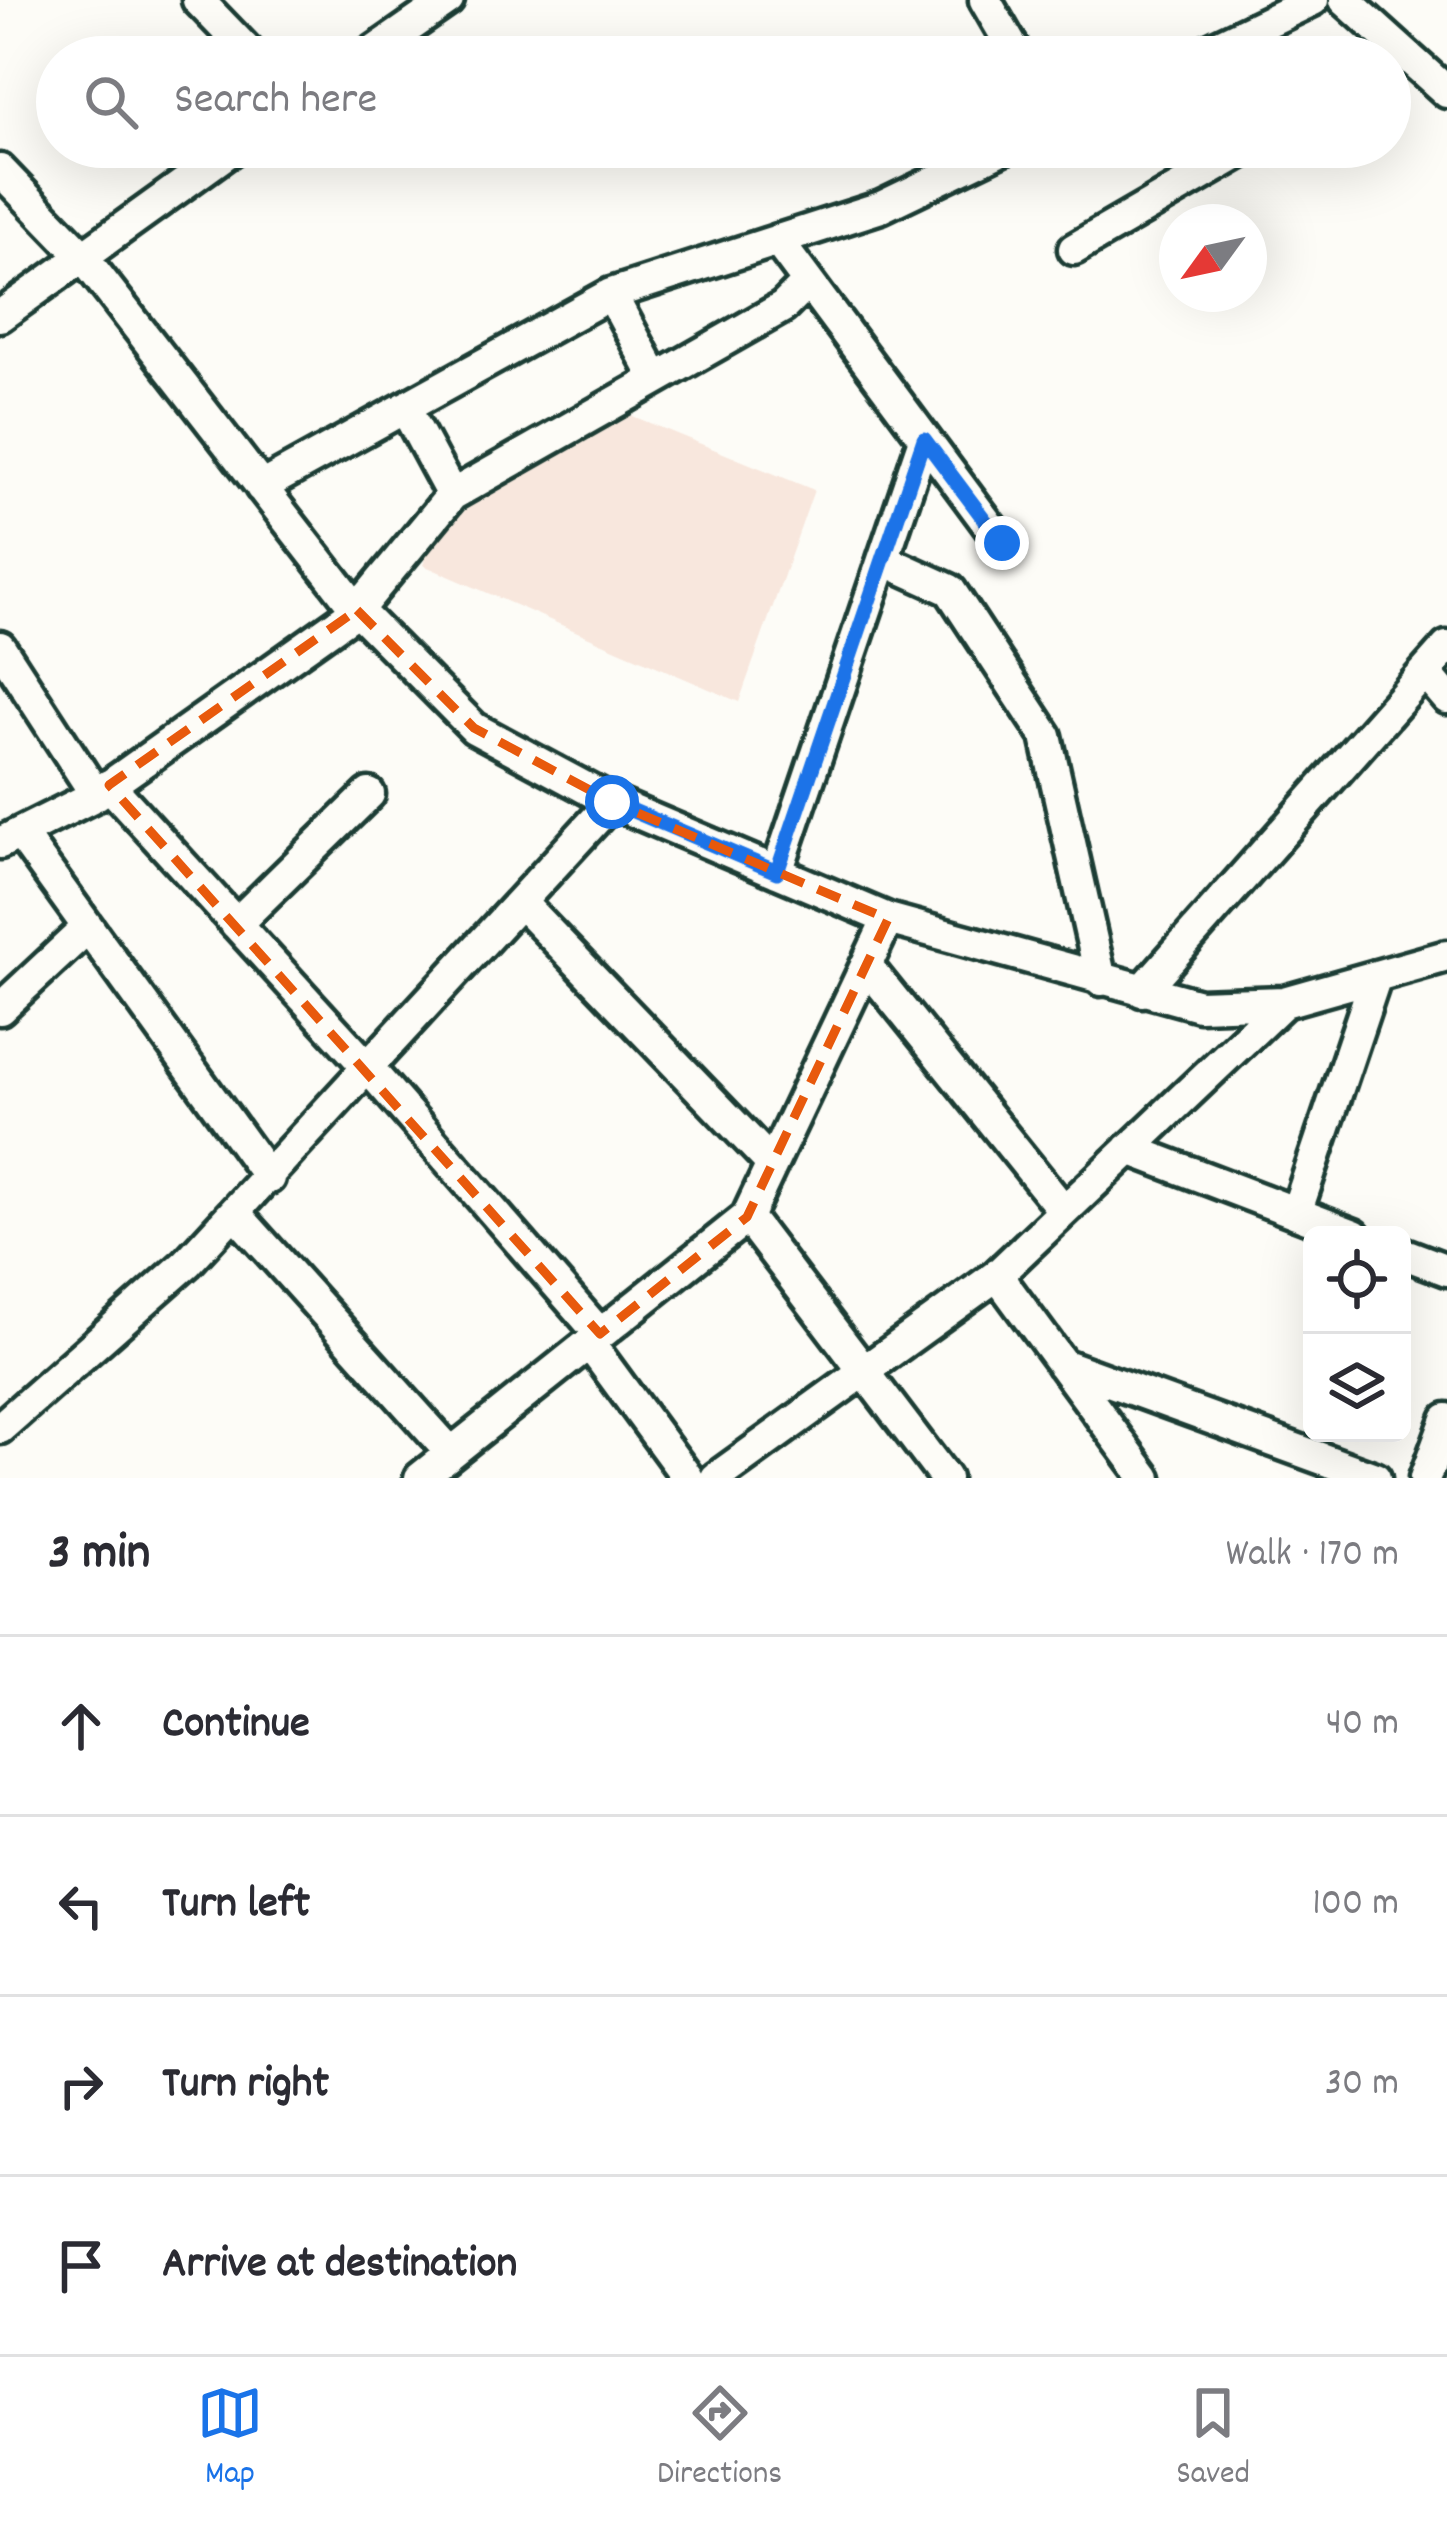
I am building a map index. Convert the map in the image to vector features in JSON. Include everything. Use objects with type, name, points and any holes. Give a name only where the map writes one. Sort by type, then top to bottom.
[{"type":"street","points":[[198,0],[233,36]]},
{"type":"street","points":[[396,36],[448,0]]},
{"type":"street","points":[[985,0],[1006,36]]},
{"type":"street","points":[[1238,36],[1313,0]]},
{"type":"street","points":[[1345,0],[1376,36]]},
{"type":"street","points":[[1411,69],[1447,92]]},
{"type":"street","points":[[0,316],[205,168]]},
{"type":"street","points":[[261,487],[611,294],[881,207],[962,168]]},
{"type":"street","points":[[1074,249],[1214,168]]},
{"type":"street","points":[[0,170],[80,254],[357,610],[474,728],[612,802],[888,920],[1199,1005],[1284,1002],[1447,956]]},
{"type":"street","points":[[778,240],[1002,543]]},
{"type":"street","points":[[268,1178],[88,927],[10,838],[102,790],[357,610],[452,495],[783,308],[808,282]]},
{"type":"street","points":[[611,294],[656,380]]},
{"type":"street","points":[[405,408],[452,495]]},
{"type":"street","points":[[777,872],[924,439]]},
{"type":"street","points":[[884,560],[950,590],[1046,736],[1101,980]]},
{"type":"street","points":[[0,646],[102,790],[236,924],[369,1069],[595,1338],[688,1478]]},
{"type":"street","points":[[1142,991],[1447,647]]},
{"type":"street","points":[[1425,672],[1447,698]]},
{"type":"street","points":[[236,924],[369,794]]},
{"type":"street","points":[[0,1428],[188,1263],[612,802]]},
{"type":"street","points":[[521,903],[772,1164]]},
{"type":"street","points":[[420,1478],[747,1216],[888,920]]},
{"type":"street","points":[[0,1009],[88,927]]},
{"type":"street","points":[[866,965],[1064,1211]]},
{"type":"street","points":[[1296,1213],[1376,976]]},
{"type":"street","points":[[716,1478],[997,1275],[1284,1002]]},
{"type":"street","points":[[1129,1149],[1330,1226]]},
{"type":"street","points":[[235,1214],[451,1454]]},
{"type":"street","points":[[747,1216],[945,1478]]},
{"type":"street","points":[[1411,1256],[1447,1270]]},
{"type":"street","points":[[997,1275],[1146,1478]]},
{"type":"street","points":[[1062,1364],[1375,1478]]},
{"type":"street","points":[[1425,1478],[1447,1419]]},
{"type":"highlighted area","points":[[357,610],[474,728],[612,802],[888,919],[747,1217],[600,1334],[109,785]]},
{"type":"shaded area","points":[[613,408],[814,490],[739,702],[423,565],[437,523]]},
{"type":"route","points":[[612,802],[777,872],[924,439],[1002,543]]}]
